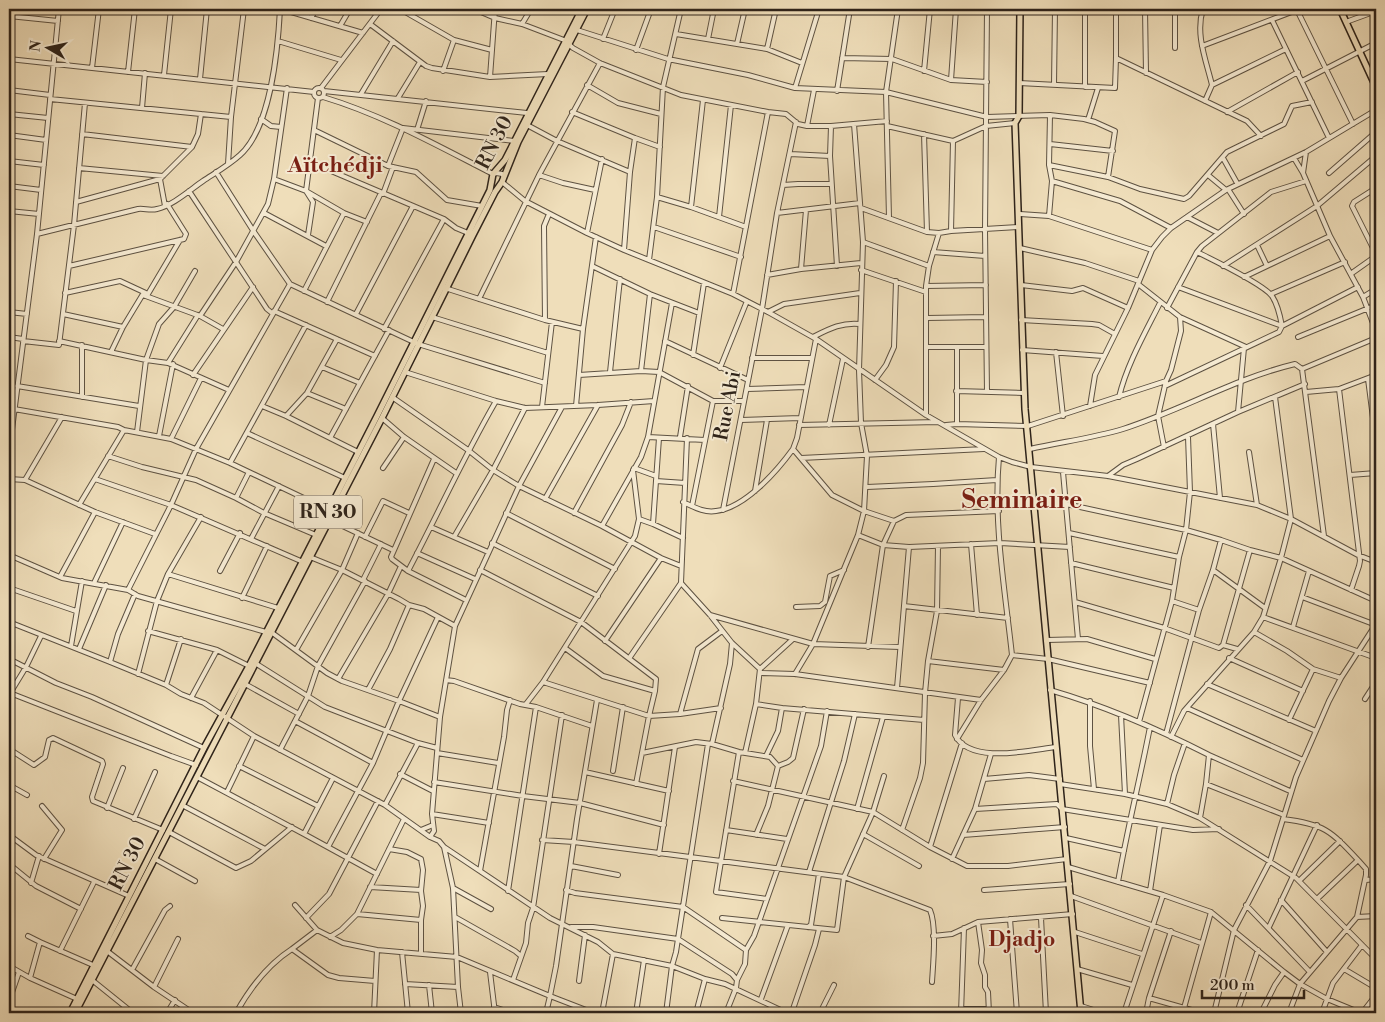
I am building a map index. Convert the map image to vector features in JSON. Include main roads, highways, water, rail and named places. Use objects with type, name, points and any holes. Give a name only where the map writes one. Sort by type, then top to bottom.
[{"type":"main road","name":"RN 30","points":[[75,1013],[155,859],[204,748],[224,718],[255,664],[278,608],[416,343],[490,190],[493,174],[504,160],[581,9]]},
{"type":"main road","name":"RN 30","points":[[70,1013],[129,896],[182,805],[249,666],[330,520],[405,372],[416,343],[432,317],[445,288],[502,182],[527,125],[587,9]]},
{"type":"main road","points":[[1020,9],[1019,116],[1015,122],[1020,214],[1024,393],[1081,1013]]},
{"type":"main road","points":[[1340,9],[1376,85]]},
{"type":"district","name":"Aïtchédji","points":[[335,165]]},
{"type":"district","name":"Seminaire","points":[[1022,500]]},
{"type":"district","name":"Djadjo","points":[[1022,940]]}]
